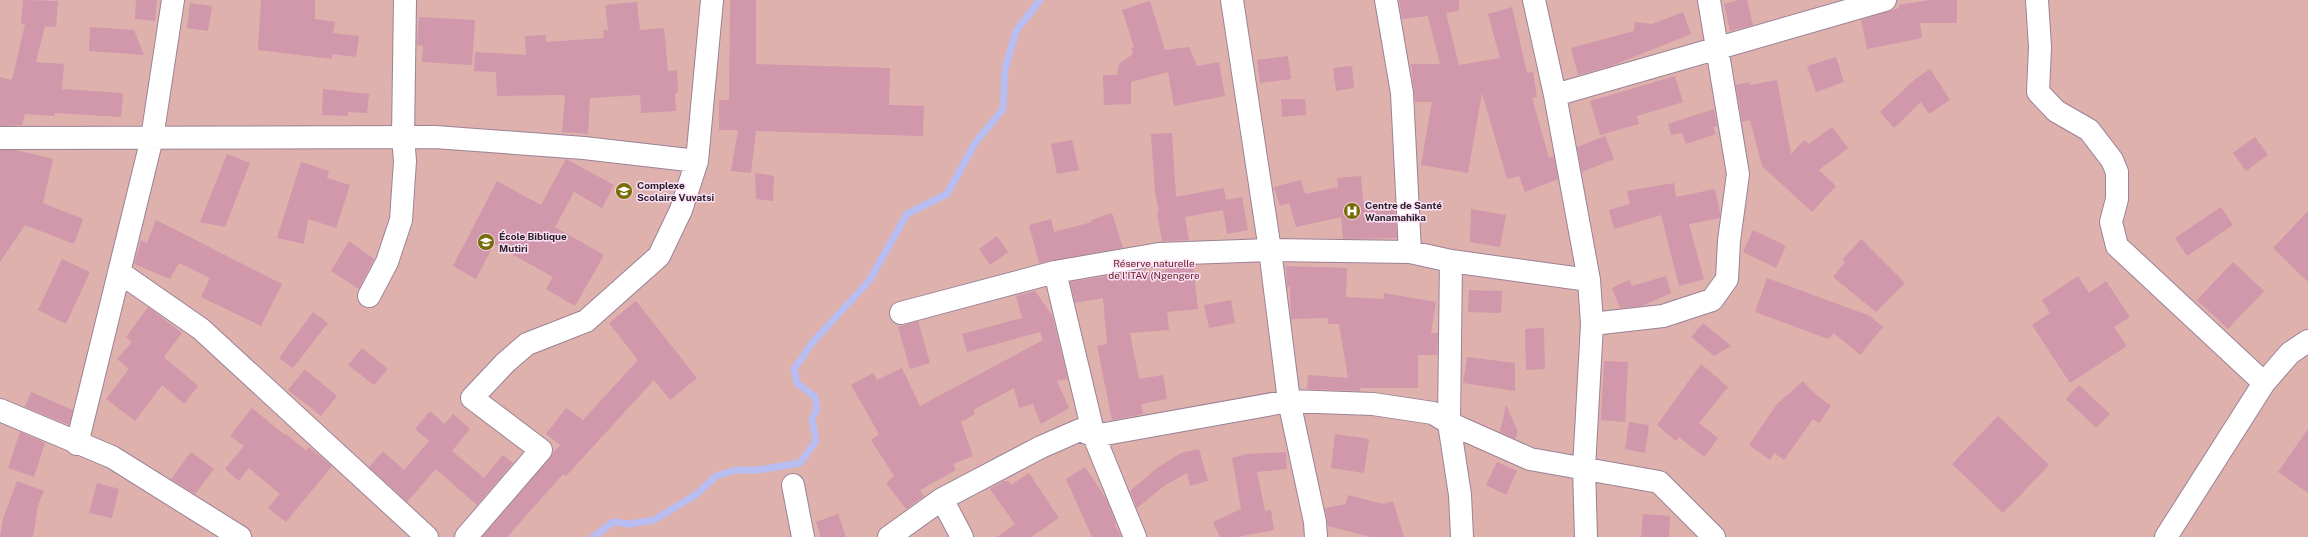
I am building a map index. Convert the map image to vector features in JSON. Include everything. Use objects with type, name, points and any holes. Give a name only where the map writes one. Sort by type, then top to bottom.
[{"type":"street","points":[[77,444],[152,138],[173,0]]},
{"type":"street","points":[[369,296],[387,262],[401,220],[405,161],[403,137],[405,0]]},
{"type":"street","points":[[466,537],[541,450],[472,398],[505,363],[527,344],[586,321],[659,256],[681,210],[697,161],[712,0]]},
{"type":"street","points":[[1232,0],[1270,250],[1289,401],[1315,522],[1316,537]]},
{"type":"street","points":[[1386,0],[1402,92],[1410,252]]},
{"type":"street","points":[[1534,0],[1555,95],[1589,280],[1592,324],[1584,468],[1586,537]]},
{"type":"street","points":[[1592,324],[1662,316],[1712,300],[1727,279],[1730,228],[1738,174],[1709,0]]},
{"type":"street","points":[[1555,95],[1716,48],[1851,5],[1885,0]]},
{"type":"street","points":[[2037,0],[2040,47],[2038,92],[2056,111],[2089,130],[2112,160],[2117,172],[2117,199],[2111,222],[2117,246],[2264,383]]},
{"type":"street","points":[[0,138],[403,137],[528,143],[697,161]]},
{"type":"street","points":[[901,314],[1055,272],[1159,254],[1270,250],[1410,252],[1452,261],[1589,280]]},
{"type":"street","points":[[1452,261],[1449,423],[1460,495],[1462,537]]},
{"type":"street","points":[[119,272],[200,329],[427,537]]},
{"type":"street","points":[[1055,272],[1094,436],[1135,537]]},
{"type":"street","points":[[2166,537],[2264,383],[2290,353],[2308,341]]},
{"type":"street","points":[[889,537],[942,498],[1042,447],[1080,430],[1094,436],[1289,401],[1373,404],[1433,413],[1449,423],[1530,459],[1659,482],[1714,537]]},
{"type":"street","points":[[0,410],[112,458],[240,537]]},
{"type":"street","points":[[793,485],[803,537]]},
{"type":"street","points":[[942,498],[962,537]]},
{"type":"green space","name":"Réserve naturelle de l'ITAV (Ngengere","points":[[0,0],[2308,0],[2308,537],[0,537]]},
{"type":"building","points":[[23,0],[58,1],[56,27],[45,26],[36,62],[64,64],[62,89],[123,93],[121,117],[55,113],[54,116],[25,114],[22,125],[0,126],[0,77],[12,80],[25,24],[21,24]]},
{"type":"building","points":[[136,0],[157,0],[155,21],[135,19]]},
{"type":"building","points":[[261,0],[315,0],[315,19],[335,22],[333,33],[359,36],[356,57],[332,54],[332,59],[258,50]]},
{"type":"building","points":[[730,0],[756,0],[756,64],[890,68],[889,105],[924,106],[923,136],[756,131],[751,173],[731,171],[738,130],[719,130],[719,100],[729,100]]},
{"type":"building","points":[[1399,0],[1459,0],[1459,11],[1446,13],[1459,65],[1500,58],[1488,14],[1512,7],[1527,73],[1533,72],[1537,97],[1532,98],[1549,158],[1554,156],[1558,179],[1525,192],[1519,176],[1507,179],[1482,93],[1468,173],[1421,165],[1432,102],[1415,102],[1411,64],[1440,64],[1428,16],[1402,19]]},
{"type":"building","points":[[1739,0],[1747,0],[1753,25],[1730,31],[1724,4]]},
{"type":"building","points":[[1931,0],[1957,0],[1957,23],[1920,23],[1922,38],[1867,49],[1861,20],[1899,8],[1899,5]]},
{"type":"building","points":[[1150,1],[1165,50],[1189,47],[1197,66],[1219,62],[1225,96],[1174,106],[1168,72],[1131,82],[1131,104],[1104,105],[1103,75],[1117,75],[1119,64],[1133,54],[1131,48],[1134,47],[1122,10]]},
{"type":"building","points":[[637,2],[640,30],[664,28],[668,71],[677,70],[678,93],[675,93],[676,111],[641,113],[640,95],[590,98],[588,134],[562,132],[565,95],[497,96],[496,72],[474,71],[475,52],[526,55],[525,36],[546,35],[546,42],[604,38],[603,30],[608,30],[605,5]]},
{"type":"building","points":[[190,3],[212,6],[208,31],[187,28]]},
{"type":"building","points":[[1683,12],[1691,34],[1611,66],[1578,75],[1571,48],[1634,31],[1635,22],[1652,24]]},
{"type":"building","points":[[419,17],[475,20],[472,65],[422,62],[423,46],[417,45]]},
{"type":"building","points":[[90,27],[134,30],[144,55],[89,51]]},
{"type":"building","points":[[1288,56],[1291,79],[1260,83],[1257,60]]},
{"type":"building","points":[[1836,57],[1844,82],[1816,92],[1807,66]]},
{"type":"building","points":[[1352,66],[1354,88],[1336,91],[1333,68]]},
{"type":"building","points":[[1930,69],[1950,100],[1929,114],[1921,102],[1894,128],[1880,112],[1914,80]]},
{"type":"building","points":[[1675,76],[1683,102],[1637,116],[1639,124],[1600,135],[1590,101]]},
{"type":"building","points":[[1777,80],[1791,154],[1804,140],[1809,144],[1832,127],[1848,148],[1819,170],[1836,186],[1812,212],[1762,166],[1750,120],[1742,122],[1736,85],[1750,82],[1750,85]]},
{"type":"building","points":[[323,89],[369,94],[367,113],[348,112],[348,116],[322,115]]},
{"type":"building","points":[[1281,99],[1305,99],[1306,115],[1282,117]]},
{"type":"building","points":[[1714,109],[1717,126],[1713,127],[1716,134],[1686,144],[1682,133],[1671,135],[1668,124]]},
{"type":"building","points":[[1172,133],[1176,197],[1224,188],[1226,200],[1242,197],[1248,230],[1227,234],[1223,210],[1185,217],[1189,240],[1162,241],[1157,212],[1159,211],[1155,192],[1151,134]]},
{"type":"building","points":[[1605,136],[1614,159],[1582,172],[1577,147]]},
{"type":"building","points":[[2255,137],[2268,155],[2246,171],[2233,153]]},
{"type":"building","points":[[1072,140],[1079,170],[1057,174],[1051,144]]},
{"type":"building","points":[[0,150],[16,150],[53,159],[43,203],[83,219],[74,244],[25,225],[0,262]]},
{"type":"building","points":[[227,154],[250,163],[225,227],[200,222]]},
{"type":"building","points":[[566,159],[614,185],[602,208],[574,192],[555,227],[604,255],[575,306],[546,289],[553,277],[494,244],[476,279],[453,266],[497,181],[541,205]]},
{"type":"building","points":[[301,162],[329,171],[327,178],[350,185],[336,228],[308,219],[304,244],[277,238]]},
{"type":"building","points":[[755,173],[774,176],[773,201],[756,199]]},
{"type":"building","points":[[1361,176],[1364,208],[1395,208],[1397,238],[1343,239],[1341,217],[1296,227],[1289,203],[1280,206],[1274,187],[1301,180],[1305,194],[1338,187],[1337,178]]},
{"type":"building","points":[[1674,183],[1676,197],[1715,189],[1720,213],[1720,218],[1689,224],[1704,279],[1679,286],[1661,215],[1614,229],[1609,210],[1630,204],[1627,191]]},
{"type":"building","points":[[2221,207],[2233,225],[2187,256],[2175,238]]},
{"type":"building","points":[[1471,209],[1506,215],[1500,247],[1470,242]]},
{"type":"building","points":[[2308,211],[2308,282],[2273,248]]},
{"type":"building","points":[[1112,213],[1123,248],[1039,263],[1029,225],[1051,219],[1054,232],[1092,222],[1091,220]]},
{"type":"building","points":[[156,220],[282,284],[261,326],[201,297],[210,278],[179,263],[170,279],[134,264],[141,240],[147,243]]},
{"type":"building","points":[[1753,230],[1786,246],[1776,268],[1743,252]]},
{"type":"building","points":[[997,236],[1008,252],[990,265],[979,249]]},
{"type":"building","points":[[1861,239],[1905,283],[1876,312],[1833,277],[1845,262],[1842,260]]},
{"type":"building","points":[[349,241],[374,259],[359,289],[331,271]]},
{"type":"building","points":[[62,259],[90,272],[66,324],[38,310]]},
{"type":"building","points":[[2233,262],[2264,291],[2228,329],[2197,300]]},
{"type":"building","points":[[1193,265],[1198,309],[1167,312],[1169,330],[1130,333],[1139,379],[1163,375],[1167,399],[1141,404],[1143,414],[1112,420],[1097,346],[1107,344],[1103,298],[1075,303],[1070,282],[1130,272],[1131,274],[1166,271],[1166,266]]},
{"type":"building","points":[[1286,266],[1347,268],[1346,297],[1384,299],[1384,293],[1436,302],[1431,333],[1438,333],[1437,355],[1418,355],[1418,388],[1360,388],[1360,391],[1307,389],[1308,375],[1348,378],[1339,324],[1328,324],[1328,318],[1291,319],[1290,287],[1287,287]]},
{"type":"building","points":[[1666,276],[1671,293],[1642,306],[1620,308],[1612,288],[1629,280],[1632,286]]},
{"type":"building","points":[[2078,276],[2089,293],[2106,281],[2130,317],[2114,327],[2127,346],[2070,383],[2032,325],[2050,313],[2042,300]]},
{"type":"building","points":[[1767,278],[1870,316],[1883,327],[1860,355],[1834,333],[1828,339],[1755,312]]},
{"type":"building","points":[[1469,290],[1502,291],[1501,313],[1468,312]]},
{"type":"building","points":[[1035,291],[1052,315],[1068,379],[1057,381],[1069,408],[1041,424],[1033,404],[1019,408],[1014,388],[973,410],[975,414],[961,422],[973,456],[953,464],[956,470],[920,490],[924,496],[906,509],[886,483],[894,476],[871,440],[879,434],[851,385],[873,373],[877,380],[902,368],[920,406],[1043,340],[1040,332],[967,352],[962,334],[1022,318],[1016,296]]},
{"type":"building","points":[[1231,300],[1235,323],[1209,328],[1204,305]]},
{"type":"building","points":[[636,301],[697,378],[670,400],[654,380],[566,476],[563,474],[507,537],[482,537],[560,445],[546,434],[566,408],[583,420],[638,360],[609,323]]},
{"type":"building","points":[[148,307],[182,333],[164,357],[198,386],[184,404],[162,385],[135,421],[106,399],[129,369],[117,359],[132,342],[126,337]]},
{"type":"building","points":[[313,312],[328,323],[293,368],[279,358]]},
{"type":"building","points":[[918,321],[930,363],[910,369],[898,327]]},
{"type":"building","points":[[1703,323],[1731,346],[1714,356],[1691,337]]},
{"type":"building","points":[[1544,328],[1545,369],[1526,370],[1525,329]]},
{"type":"building","points":[[362,348],[388,369],[374,385],[348,365]]},
{"type":"building","points":[[1467,357],[1515,363],[1515,391],[1463,383]]},
{"type":"building","points":[[1604,361],[1628,362],[1625,422],[1601,420]]},
{"type":"building","points":[[1701,364],[1728,387],[1699,423],[1718,438],[1704,457],[1679,437],[1676,441],[1657,425]]},
{"type":"building","points":[[305,369],[337,396],[321,416],[288,390]]},
{"type":"building","points":[[1803,381],[1815,394],[1831,406],[1819,423],[1813,419],[1784,460],[1774,453],[1770,460],[1749,445],[1777,404]]},
{"type":"building","points":[[2079,385],[2110,414],[2096,428],[2066,399]]},
{"type":"building","points":[[31,392],[73,410],[69,425],[25,407]]},
{"type":"building","points":[[1506,405],[1518,432],[1515,439],[1500,432]]},
{"type":"building","points":[[252,408],[306,451],[309,447],[332,466],[286,522],[268,508],[280,494],[249,468],[239,481],[225,469],[244,446],[230,436]]},
{"type":"building","points":[[430,411],[444,424],[453,414],[470,429],[452,451],[484,478],[503,455],[513,463],[477,505],[436,469],[407,502],[369,467],[383,451],[404,470],[429,441],[415,429]]},
{"type":"building","points":[[1998,416],[2049,465],[2003,513],[1952,464]]},
{"type":"building","points":[[1629,422],[1649,425],[1645,453],[1625,449]]},
{"type":"building","points":[[2308,429],[2308,493],[2278,472]]},
{"type":"building","points":[[20,432],[45,443],[34,477],[8,468]]},
{"type":"building","points":[[1335,434],[1369,439],[1364,473],[1331,468]]},
{"type":"building","points":[[1199,449],[1208,481],[1190,486],[1187,473],[1164,486],[1137,508],[1130,491],[1157,468],[1181,453]]},
{"type":"building","points":[[191,452],[214,469],[195,494],[171,479]]},
{"type":"building","points":[[1286,452],[1287,469],[1257,472],[1265,511],[1271,510],[1274,530],[1237,537],[1220,537],[1213,522],[1241,509],[1232,458],[1246,454]]},
{"type":"building","points":[[1497,462],[1517,471],[1506,495],[1486,485]]},
{"type":"building","points":[[1085,467],[1107,500],[1116,524],[1115,525],[1122,537],[1092,537],[1066,479]]},
{"type":"building","points":[[1029,473],[1059,518],[1031,537],[997,537],[1015,524],[990,489],[1004,481],[1008,481],[1011,485]]},
{"type":"building","points":[[17,481],[44,491],[38,505],[33,537],[0,537],[3,519]]},
{"type":"building","points":[[97,483],[119,489],[112,518],[89,513]]},
{"type":"building","points":[[1348,495],[1383,504],[1393,501],[1404,537],[1371,537],[1328,526],[1325,508],[1346,504]]},
{"type":"building","points":[[838,514],[846,537],[821,537],[816,522]]},
{"type":"building","points":[[1643,514],[1670,516],[1669,537],[1641,537]]},
{"type":"waterway","points":[[593,537],[613,522],[630,524],[654,520],[697,494],[716,476],[736,470],[758,470],[800,463],[816,441],[812,418],[817,409],[815,397],[797,383],[794,369],[812,343],[869,281],[907,214],[947,194],[975,143],[1003,109],[1005,69],[1016,31],[1040,0]]},
{"type":"place","name":"Complexe Scolaire Vuvatsi","points":[[624,191]]},
{"type":"place","name":"Centre de Santé Wanamahika","points":[[1352,211]]},
{"type":"place","name":"École Biblique Mutiri","points":[[486,242]]}]
